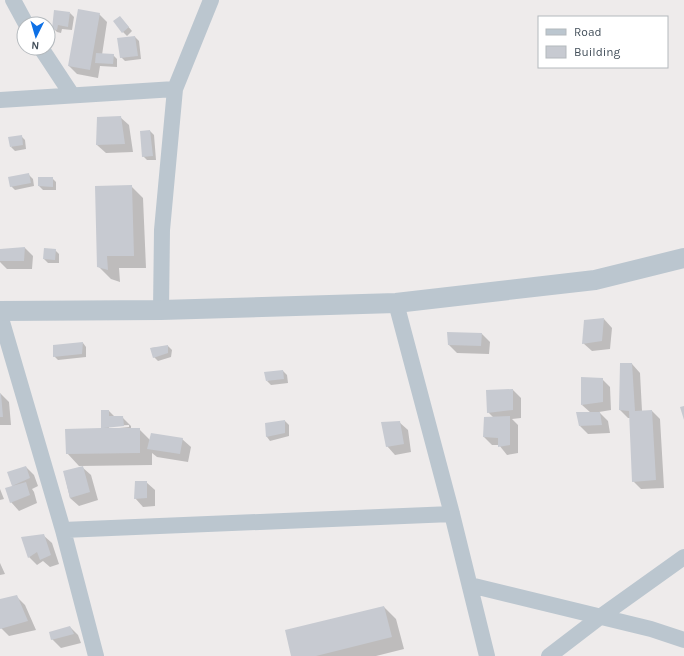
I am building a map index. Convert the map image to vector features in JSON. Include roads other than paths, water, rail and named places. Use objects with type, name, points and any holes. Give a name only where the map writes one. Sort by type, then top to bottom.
[{"type":"street","points":[[13,0],[22,16]]},
{"type":"street","points":[[161,310],[162,230],[175,89],[211,0]]},
{"type":"street","points":[[46,56],[72,95]]},
{"type":"street","points":[[0,100],[175,89]]},
{"type":"street","points":[[0,311],[161,310],[396,303],[595,280],[684,258]]},
{"type":"street","points":[[396,303],[452,514],[487,656]]},
{"type":"street","points":[[0,316],[63,530],[96,656]]},
{"type":"street","points":[[63,530],[452,514]]},
{"type":"street","points":[[549,656],[600,617],[684,557]]},
{"type":"street","points":[[470,586],[651,629],[684,640]]}]
